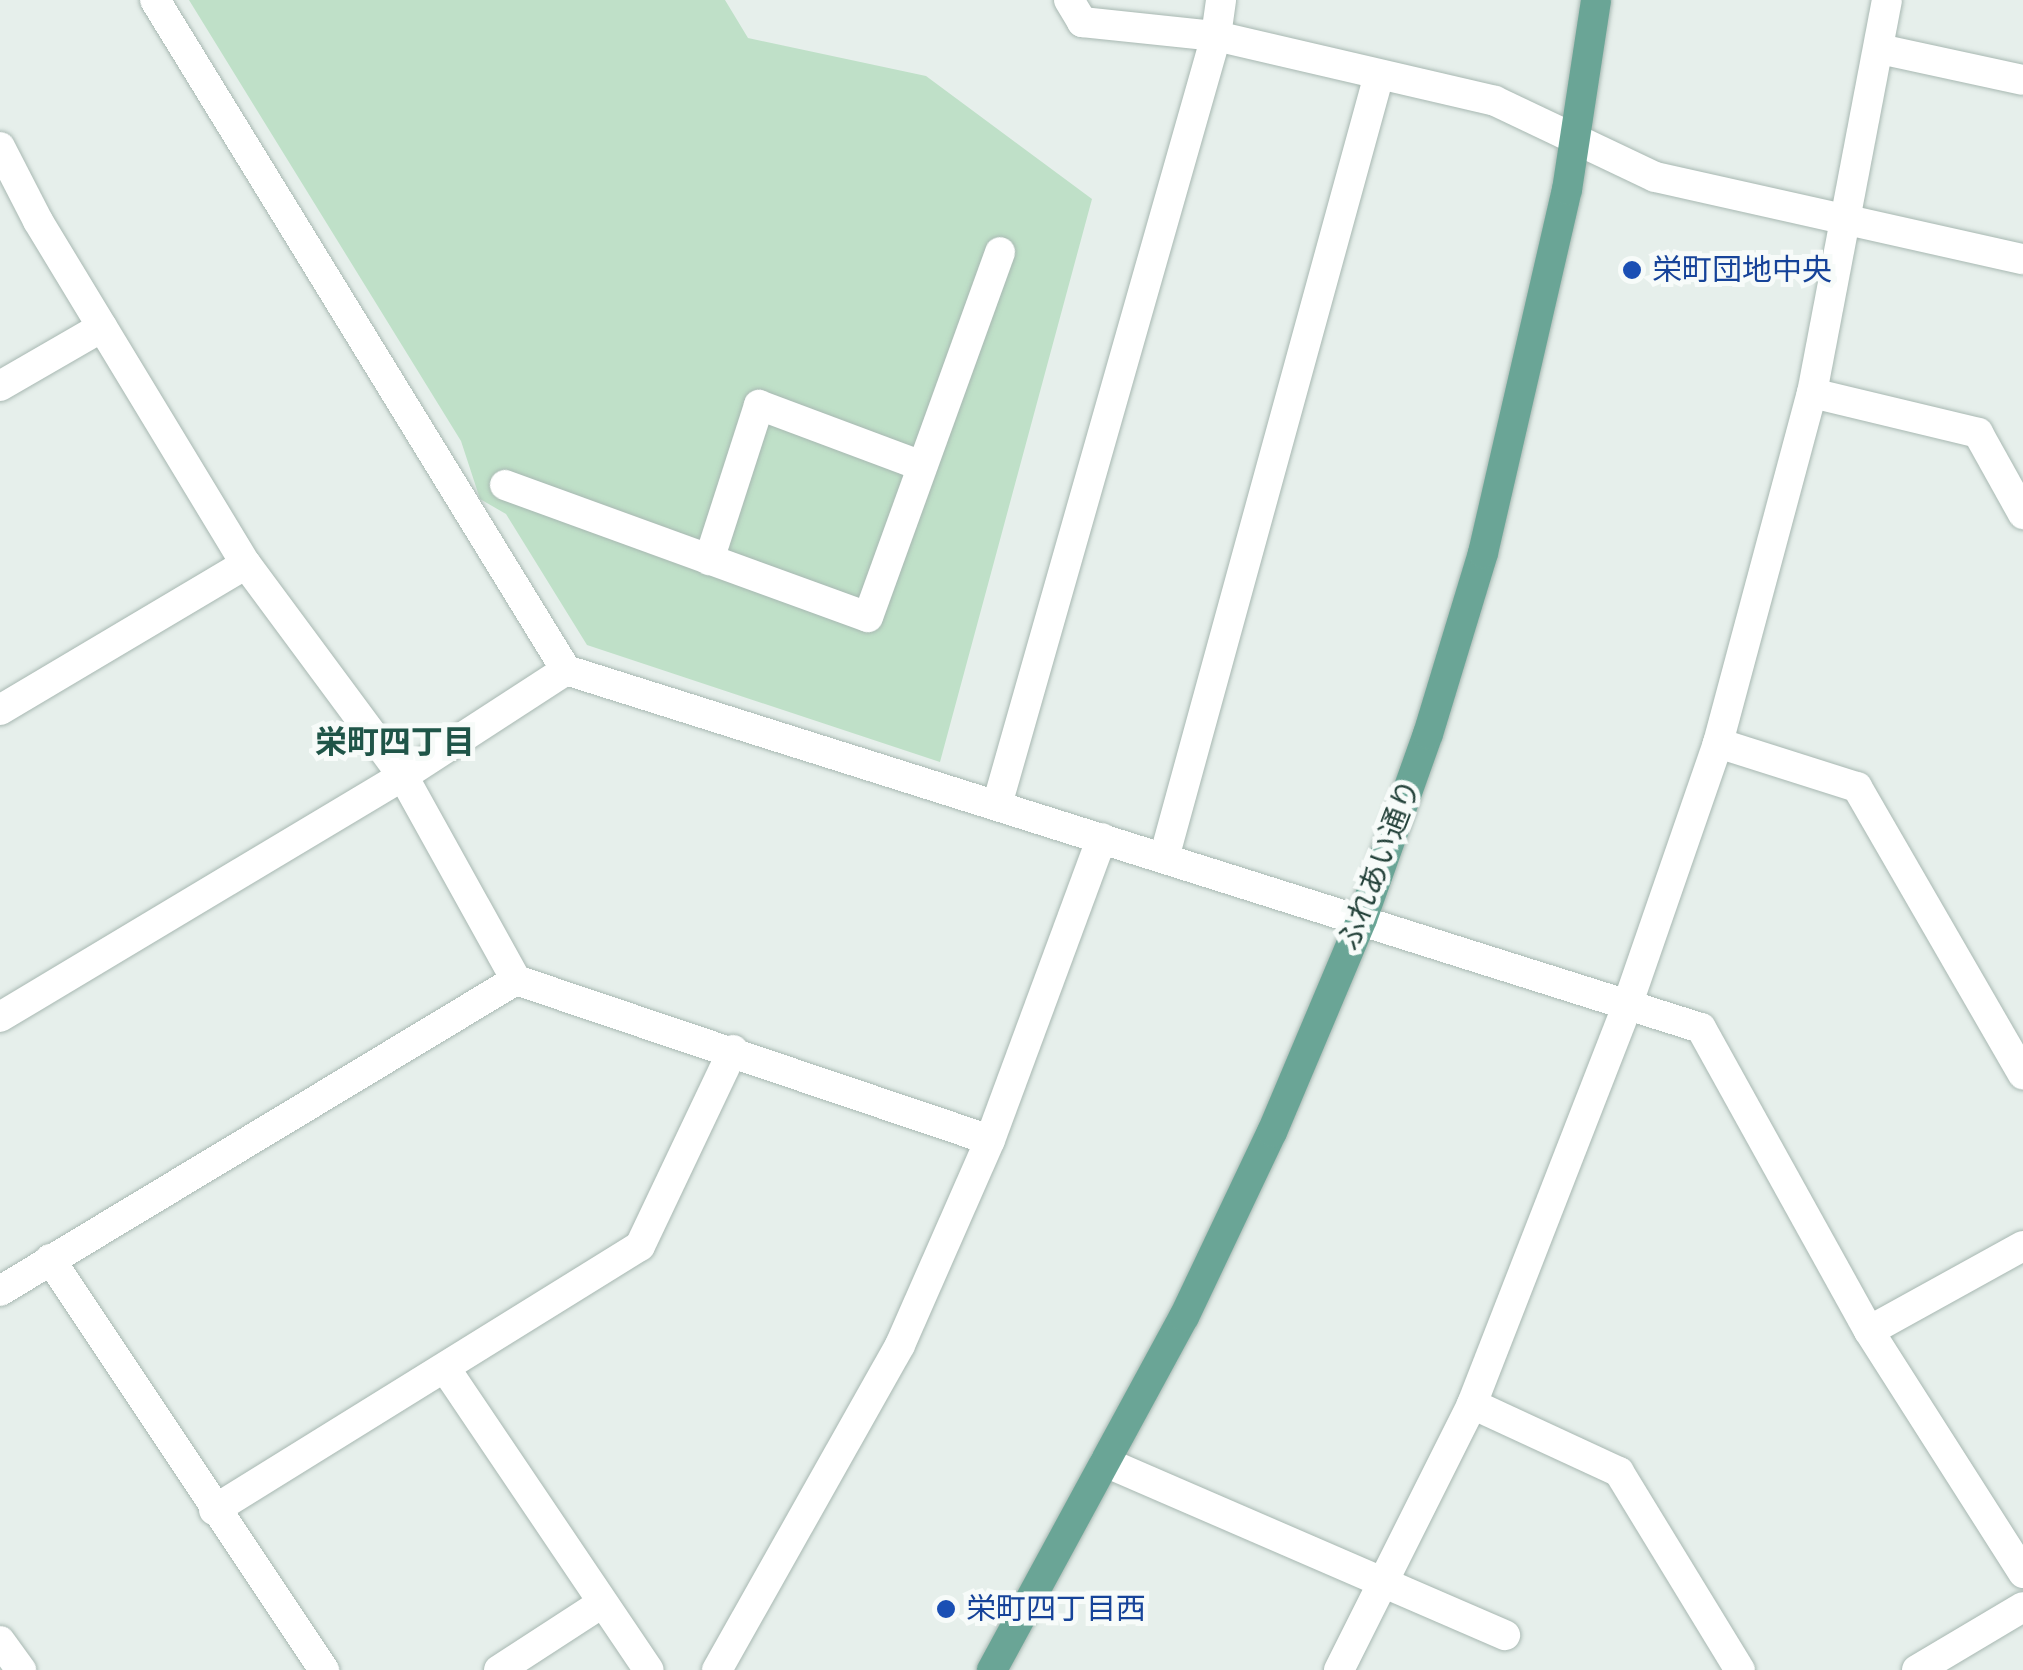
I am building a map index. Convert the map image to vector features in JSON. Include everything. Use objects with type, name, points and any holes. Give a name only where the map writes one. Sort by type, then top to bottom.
[{"type":"main road","name":"ふれあい通り","points":[[992,1670],[1184,1317],[1264,1149],[1362,918],[1428,734],[1483,554],[1526,382],[1576,136],[1596,0]]},
{"type":"street","points":[[155,0],[566,670],[1701,1028],[1869,1331],[2023,1573]]},
{"type":"street","points":[[1069,0],[1082,22],[1216,36],[1495,101],[1654,176],[2023,259]]},
{"type":"street","points":[[997,805],[1216,36],[1220,0]]},
{"type":"street","points":[[1339,1670],[1472,1404],[1628,1003],[1718,743],[1812,394],[1880,49],[1886,0]]},
{"type":"street","points":[[1880,49],[2023,80]]},
{"type":"street","points":[[1164,858],[1379,75]]},
{"type":"street","points":[[0,147],[102,326],[246,564],[404,776],[516,980],[733,1050],[990,1140]]},
{"type":"street","points":[[506,486],[868,617],[1000,252]]},
{"type":"street","points":[[0,386],[102,326]]},
{"type":"street","points":[[1812,394],[1978,433],[2023,514]]},
{"type":"street","points":[[710,560],[759,405],[922,466]]},
{"type":"street","points":[[0,710],[246,564]]},
{"type":"street","points":[[0,1017],[404,776],[566,670]]},
{"type":"street","points":[[1718,743],[1857,787],[2023,1074]]},
{"type":"street","points":[[717,1670],[900,1345],[990,1140],[1102,838]]},
{"type":"street","points":[[0,1291],[516,980]]},
{"type":"street","points":[[214,1510],[640,1246],[733,1050]]},
{"type":"street","points":[[1869,1331],[2023,1246]]},
{"type":"street","points":[[50,1259],[324,1670]]},
{"type":"street","points":[[445,1368],[649,1670]]},
{"type":"street","points":[[1472,1404],[1619,1472],[1740,1670]]},
{"type":"street","points":[[1105,1462],[1504,1635]]},
{"type":"street","points":[[499,1670],[602,1603]]},
{"type":"street","points":[[1917,1670],[2023,1607]]},
{"type":"street","points":[[0,1641],[21,1670]]},
{"type":"green space","points":[[189,0],[725,0],[748,38],[926,76],[1092,199],[940,762],[587,645],[506,514],[480,499],[461,441]]},
{"type":"place","name":"栄町団地中央","points":[[1632,270]]},
{"type":"place","name":"栄町四丁目西","points":[[946,1609]]},
{"type":"district","name":"栄町四丁目","points":[[395,742]]}]
